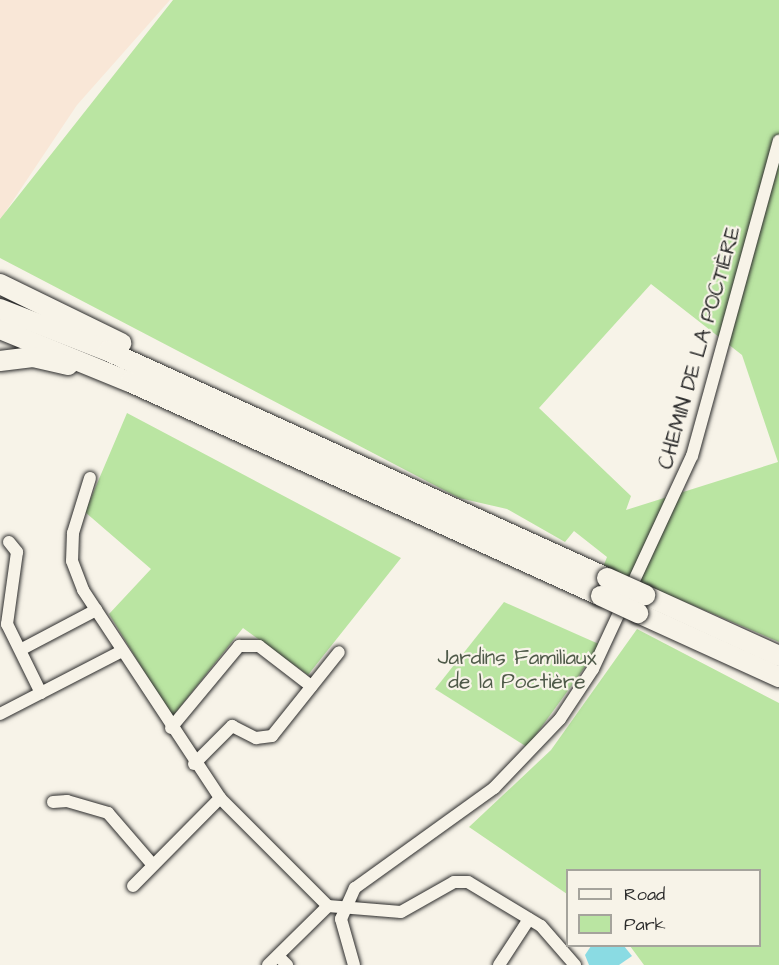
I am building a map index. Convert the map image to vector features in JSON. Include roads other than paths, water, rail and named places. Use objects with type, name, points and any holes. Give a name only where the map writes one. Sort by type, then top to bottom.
[{"type":"highway","points":[[0,284],[170,367],[254,418]]},
{"type":"highway","points":[[0,309],[108,351],[254,418],[641,604],[779,676]]},
{"type":"highway","points":[[0,329],[130,382],[604,587]]},
{"type":"highway","points":[[0,361],[33,357],[130,382]]},
{"type":"highway","points":[[641,604],[779,656]]},
{"type":"street","name":"CHEMIN DE LA POCTIÈRE","points":[[343,910],[366,876],[467,811],[560,719],[603,649],[692,456],[779,141]]},
{"type":"street","points":[[90,478],[73,533],[72,561],[96,610],[194,764],[220,798],[328,906],[343,910],[409,910],[462,880],[546,931],[575,965]]},
{"type":"street","points":[[9,542],[17,552],[7,624],[22,649],[41,693]]},
{"type":"street","points":[[22,649],[96,610]]},
{"type":"street","points":[[171,728],[239,646],[259,646],[311,686]]},
{"type":"street","points":[[0,714],[122,651]]},
{"type":"street","points":[[194,764],[232,726],[256,738],[272,736],[339,652]]},
{"type":"street","points":[[132,886],[220,798]]},
{"type":"street","points":[[53,802],[67,801],[108,813],[152,864]]},
{"type":"street","points":[[268,965],[282,960],[328,906]]},
{"type":"street","points":[[343,910],[341,930],[354,965]]},
{"type":"street","points":[[499,965],[529,919]]},
{"type":"water","points":[[590,947],[625,947],[632,956],[619,965],[589,965],[585,955]]},
{"type":"park label","name":"Jardins Familiaux de la Poctière","points":[[517,670]]}]
